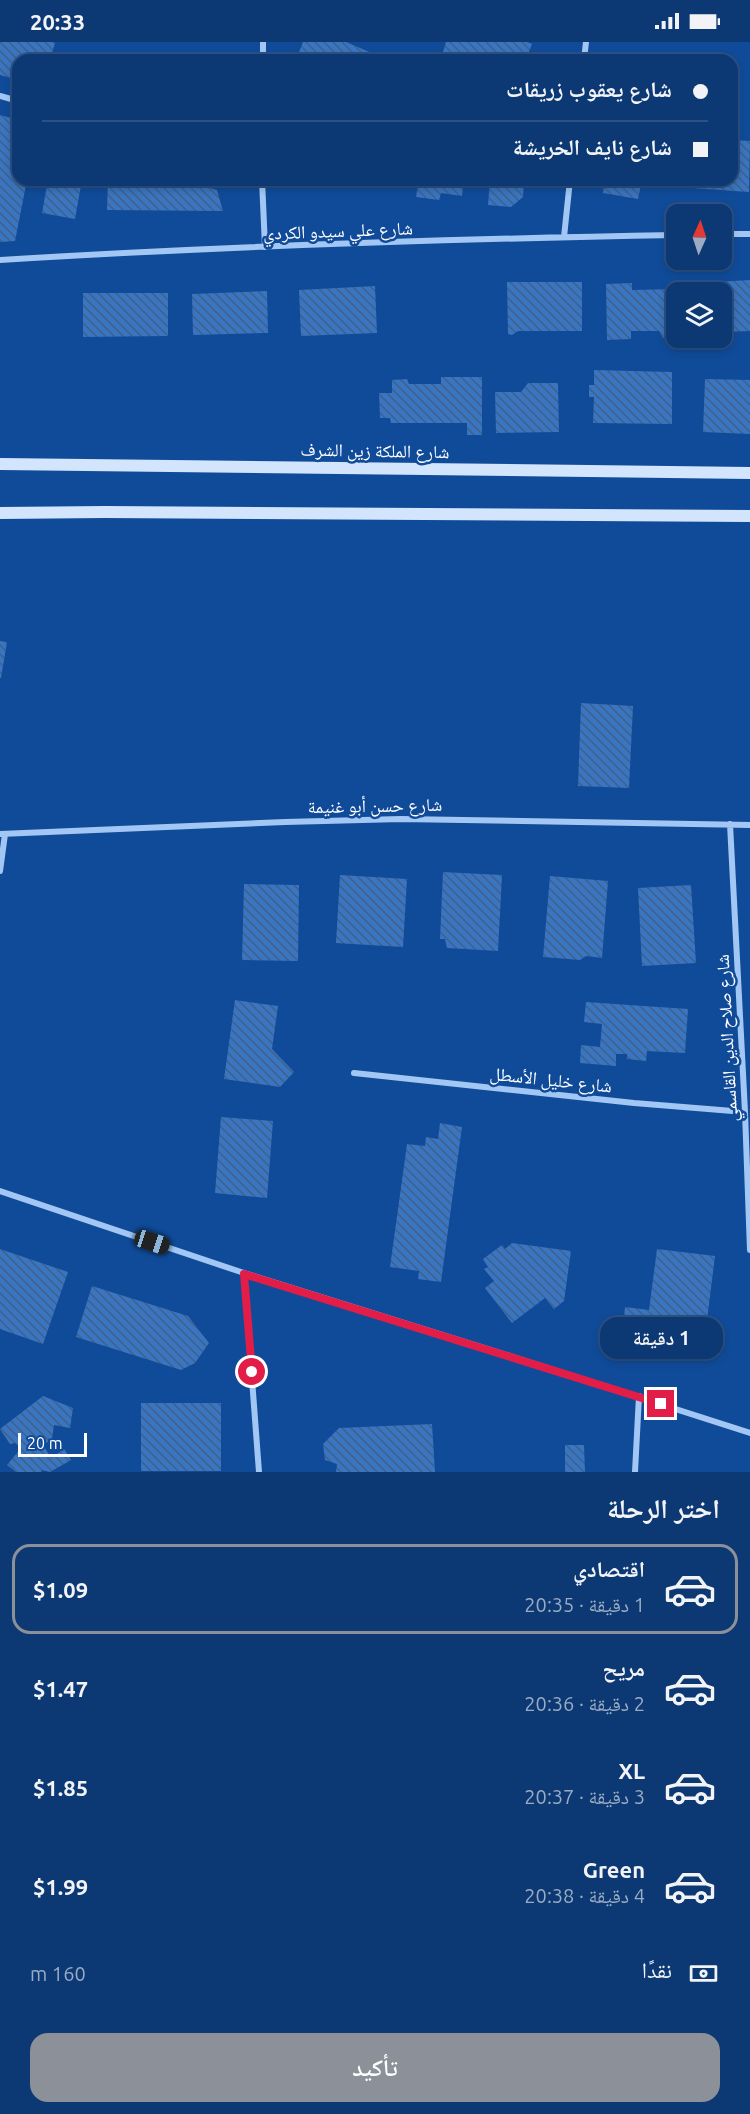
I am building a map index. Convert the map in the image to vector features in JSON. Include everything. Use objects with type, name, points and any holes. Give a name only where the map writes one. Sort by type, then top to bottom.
[{"type":"main road","name":"شارع الملكة زين الشرف","points":[[0,464],[750,473]]},
{"type":"main road","points":[[0,513],[750,516]]},
{"type":"street","points":[[262,186],[265,247]]},
{"type":"street","points":[[564,237],[569,186]]},
{"type":"street","points":[[732,234],[750,234]]},
{"type":"street","name":"شارع علي سيدو الكردي","points":[[0,260],[265,247],[666,235]]},
{"type":"street","name":"شارع حسن أبو غنيمة","points":[[2,834],[400,819],[750,825]]},
{"type":"street","name":"شارع صلاح الدين القاسمي","points":[[730,824],[750,1250]]},
{"type":"street","points":[[0,872],[2,834]]},
{"type":"street","name":"شارع خليل الأسطل","points":[[354,1073],[634,1103],[745,1112]]},
{"type":"street","points":[[0,1191],[244,1274],[639,1396],[750,1433]]},
{"type":"street","points":[[244,1274],[259,1472]]},
{"type":"street","points":[[635,1472],[639,1396]]},
{"type":"building","points":[[0,42],[55,43],[52,54],[12,54],[12,78],[0,75]]},
{"type":"building","points":[[303,42],[346,42],[374,54],[298,54]]},
{"type":"building","points":[[446,42],[527,42],[532,44],[528,54],[448,54],[443,52]]},
{"type":"building","points":[[0,115],[12,118],[12,186],[26,186],[15,241],[0,242]]},
{"type":"building","points":[[738,140],[750,141],[749,192],[678,187],[738,186]]},
{"type":"building","points":[[47,186],[81,186],[75,219],[42,213]]},
{"type":"building","points":[[108,186],[203,186],[217,190],[223,211],[107,210]]},
{"type":"building","points":[[418,186],[463,187],[462,196],[441,193],[439,200],[416,197]]},
{"type":"building","points":[[490,186],[524,186],[523,197],[511,207],[488,205]]},
{"type":"building","points":[[604,186],[641,186],[638,199],[603,193]]},
{"type":"building","points":[[750,280],[750,331],[732,332],[732,282],[716,282]]},
{"type":"building","points":[[507,282],[582,282],[582,331],[518,331],[512,335],[508,334]]},
{"type":"building","points":[[632,283],[632,290],[666,289],[666,338],[663,338],[659,331],[631,331],[631,339],[607,340],[606,284]]},
{"type":"building","points":[[375,286],[377,333],[301,336],[299,290]]},
{"type":"building","points":[[267,291],[268,333],[193,335],[192,294]]},
{"type":"building","points":[[83,293],[168,293],[168,336],[83,337]]},
{"type":"building","points":[[594,370],[672,372],[672,424],[593,423],[594,397],[589,397],[589,385],[594,385]]},
{"type":"building","points":[[441,377],[482,377],[482,435],[467,435],[467,423],[391,423],[390,418],[380,418],[379,393],[392,393],[392,380],[407,379],[409,384],[441,384]]},
{"type":"building","points":[[705,379],[750,380],[750,434],[703,432]]},
{"type":"building","points":[[528,383],[558,383],[559,432],[496,433],[495,392],[521,392]]},
{"type":"building","points":[[0,641],[7,642],[1,678],[0,678]]},
{"type":"building","points":[[581,703],[633,706],[629,788],[578,786]]},
{"type":"building","points":[[443,872],[502,875],[498,951],[447,948],[445,939],[440,939]]},
{"type":"building","points":[[340,875],[407,879],[403,947],[336,943]]},
{"type":"building","points":[[550,876],[608,881],[602,958],[586,956],[580,960],[543,957]]},
{"type":"building","points":[[244,884],[299,885],[298,961],[242,960]]},
{"type":"building","points":[[691,885],[696,963],[642,966],[638,888]]},
{"type":"building","points":[[235,1000],[278,1006],[272,1049],[294,1072],[280,1087],[224,1079]]},
{"type":"building","points":[[586,1002],[688,1009],[685,1053],[647,1051],[646,1061],[627,1059],[627,1054],[616,1054],[616,1066],[580,1063],[581,1045],[600,1047],[602,1024],[584,1022]]},
{"type":"building","points":[[221,1117],[273,1121],[267,1198],[215,1193]]},
{"type":"building","points":[[440,1123],[462,1127],[441,1282],[418,1279],[419,1271],[390,1267],[407,1144],[425,1146],[426,1137],[438,1139]]},
{"type":"building","points":[[512,1243],[571,1251],[564,1301],[554,1309],[545,1298],[512,1323],[485,1288],[494,1281],[484,1269],[488,1267],[483,1259],[502,1245],[505,1249]]},
{"type":"building","points":[[0,1249],[68,1272],[43,1344],[0,1329]]},
{"type":"building","points":[[657,1249],[715,1256],[705,1336],[681,1333],[678,1353],[653,1350],[652,1340],[645,1339],[645,1348],[602,1342],[605,1323],[623,1326],[625,1307],[649,1310]]},
{"type":"building","points":[[92,1286],[188,1316],[209,1343],[195,1363],[181,1370],[76,1337]]},
{"type":"building","points":[[43,1396],[73,1408],[70,1428],[54,1425],[52,1439],[43,1445],[51,1458],[64,1449],[71,1460],[50,1472],[42,1470],[41,1472],[16,1472],[7,1465],[21,1448],[15,1443],[10,1444],[0,1429]]},
{"type":"building","points":[[141,1403],[221,1403],[221,1471],[141,1471]]},
{"type":"building","points":[[432,1424],[435,1472],[336,1472],[337,1464],[325,1460],[323,1444],[339,1428]]},
{"type":"building","points":[[565,1445],[584,1445],[585,1472],[565,1472]]},
{"type":"route","points":[[252,1372],[244,1274],[661,1404]]}]
